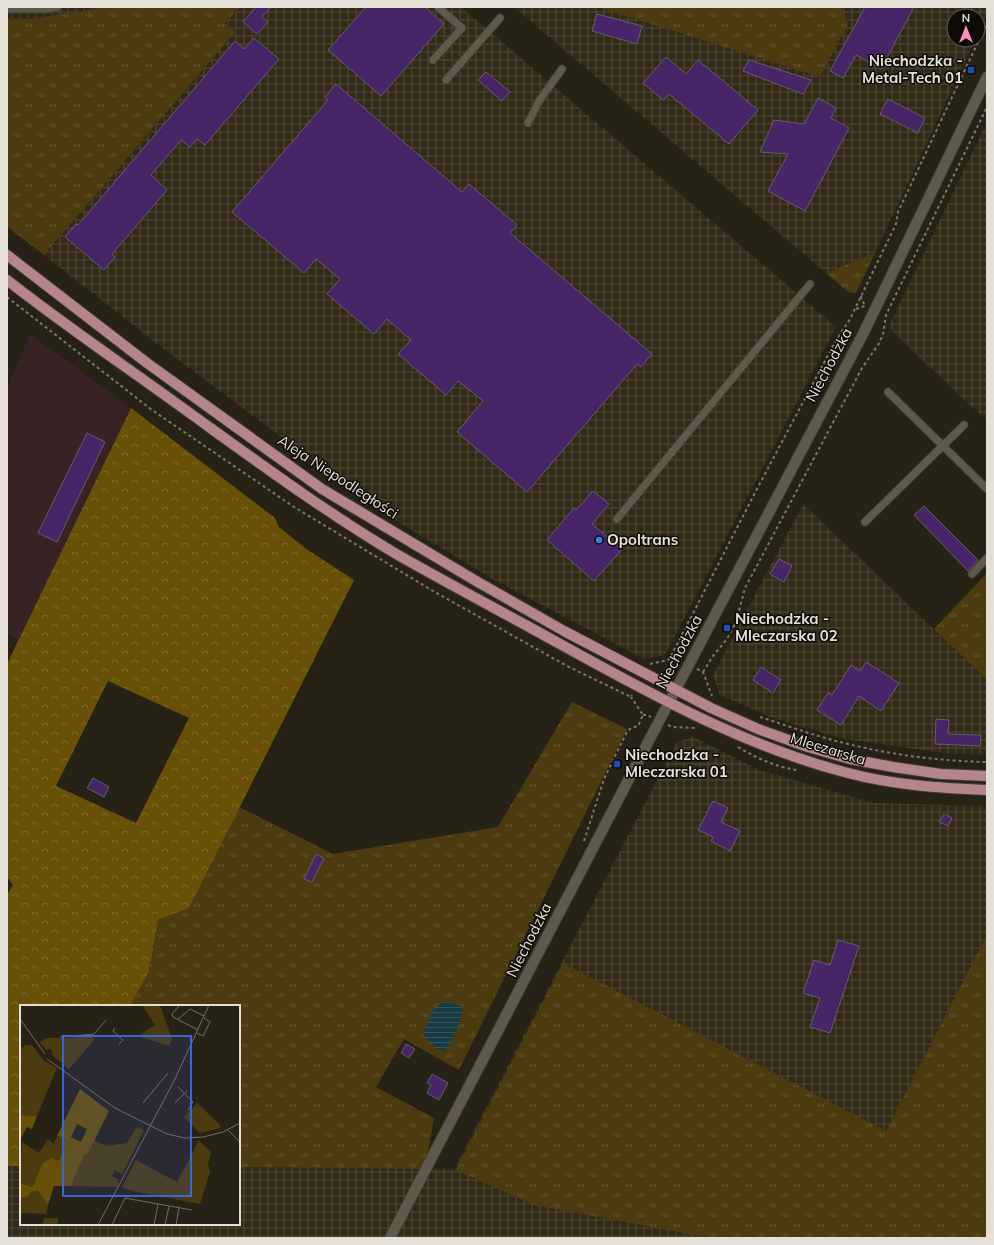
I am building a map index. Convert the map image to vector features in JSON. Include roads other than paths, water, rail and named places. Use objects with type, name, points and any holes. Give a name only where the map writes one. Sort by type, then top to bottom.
[{"type":"main road","name":"Aleja Niepodległości","points":[[7,255],[147,363],[322,489],[476,581],[557,627],[676,689]]},
{"type":"main road","name":"Aleja Niepodległości","points":[[7,280],[303,495],[398,555],[622,678],[669,702]]},
{"type":"main road","name":"Mleczarska","points":[[676,689],[711,708],[758,729],[808,747],[850,759],[941,774],[987,776]]},
{"type":"main road","name":"Mleczarska","points":[[669,702],[706,721],[755,742],[804,760],[848,773],[891,782],[944,788],[987,790]]},
{"type":"street","name":"Niechodzka","points":[[390,1238],[669,702],[864,332],[987,77]]},
{"type":"lane","points":[[7,9],[46,9],[58,7]]},
{"type":"lane","points":[[433,60],[462,28],[438,7]]},
{"type":"lane","points":[[446,80],[500,18]]},
{"type":"lane","points":[[528,123],[539,101],[562,69]]},
{"type":"lane","points":[[617,519],[810,284]]},
{"type":"lane","points":[[888,392],[987,489]]},
{"type":"lane","points":[[865,522],[964,425]]},
{"type":"lane","points":[[972,574],[987,558]]},
{"type":"water","points":[[443,1002],[462,1006],[459,1024],[445,1051],[435,1048],[423,1034],[433,1010]]},
{"type":"place","name":"Niechodzka - Metal-Tech 01","points":[[971,70]]},
{"type":"place","name":"Opoltrans","points":[[599,540]]},
{"type":"place","name":"Niechodzka - Mleczarska 02","points":[[727,628]]},
{"type":"place","name":"Niechodzka - Mleczarska 01","points":[[617,764]]}]
